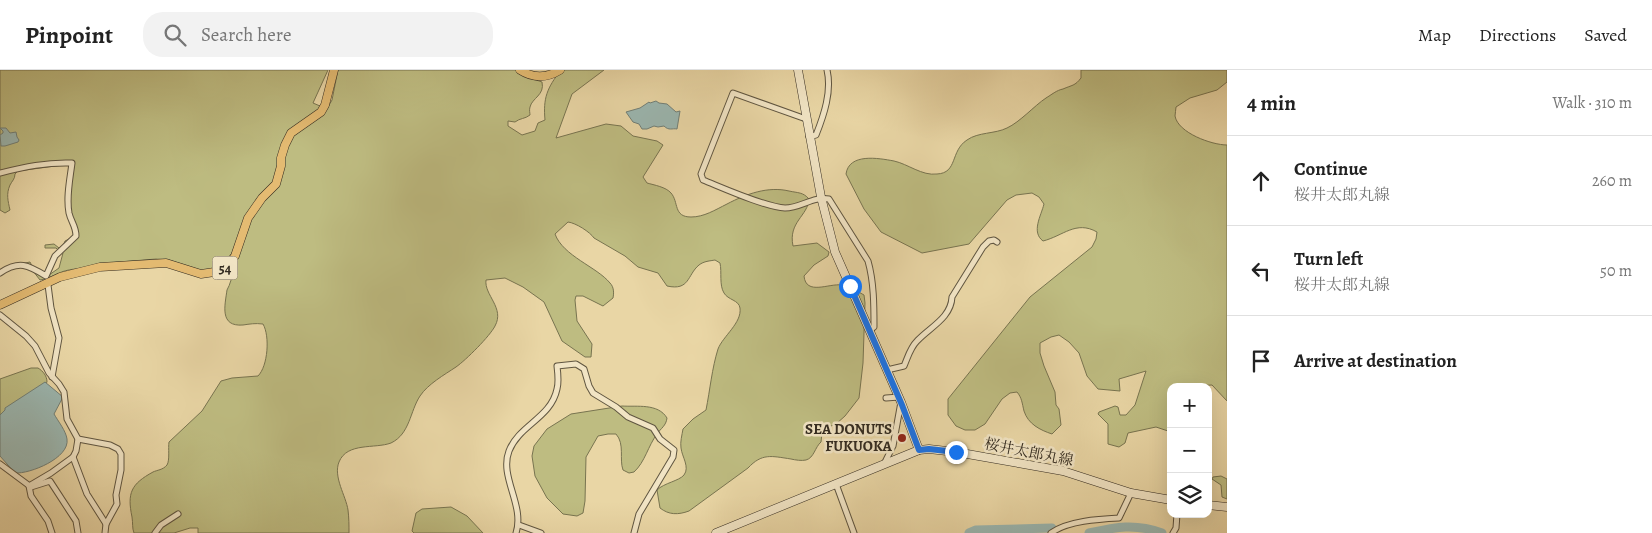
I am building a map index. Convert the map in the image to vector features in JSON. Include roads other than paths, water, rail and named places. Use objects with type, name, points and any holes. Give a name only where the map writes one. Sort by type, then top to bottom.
[{"type":"main road","name":"54","points":[[0,305],[60,277],[100,268],[166,263],[201,274],[221,271],[228,266],[235,256],[248,218],[262,198],[276,184],[281,166],[281,158],[291,133],[321,112],[325,105],[334,70]]},
{"type":"main road","points":[[520,70],[534,77],[543,77],[560,70]]},
{"type":"main road","points":[[716,533],[919,450],[900,400],[836,252],[821,197],[798,70]]},
{"type":"main road","name":"桜井太郎丸線","points":[[919,450],[929,449],[956,452],[1063,471],[1131,493],[1167,499]]},
{"type":"main road","points":[[1212,505],[1227,507]]},
{"type":"street","points":[[809,137],[816,135],[821,123],[829,84],[827,70]]},
{"type":"street","points":[[806,119],[733,92],[701,174],[703,180],[781,208],[795,208],[821,197],[829,199],[868,261],[871,270],[874,327],[870,330]]},
{"type":"street","points":[[0,173],[44,164],[72,163],[67,198],[69,215],[76,228],[76,236],[55,256],[46,276],[28,266],[20,265],[11,266],[0,273]]},
{"type":"street","points":[[887,370],[904,366],[910,349],[945,316],[952,306],[952,298],[983,247],[994,240],[997,242]]},
{"type":"street","points":[[48,285],[51,308],[59,338],[52,376]]},
{"type":"street","points":[[0,316],[26,336],[35,346],[52,376],[64,392],[67,419],[78,439],[73,456],[51,473],[29,486]]},
{"type":"street","points":[[516,533],[519,525],[518,508],[506,466],[508,452],[517,437],[543,415],[554,399],[558,389],[558,366],[576,364],[584,369],[589,386],[594,393],[628,417],[653,428],[660,439],[674,450],[673,457],[639,514],[634,533]]},
{"type":"street","points":[[884,464],[894,439],[900,400],[886,398]]},
{"type":"street","points":[[78,439],[118,448],[121,454],[121,470],[116,495],[117,504],[106,524],[106,533]]},
{"type":"street","points":[[73,456],[87,494],[106,524]]},
{"type":"street","points":[[0,464],[32,487],[50,480],[76,520],[78,533]]},
{"type":"street","points":[[836,484],[854,533]]},
{"type":"street","points":[[29,486],[31,496],[48,521],[52,533]]},
{"type":"street","points":[[1051,533],[1077,523],[1119,518],[1131,493]]},
{"type":"street","points":[[156,533],[162,525],[178,514]]},
{"type":"street","points":[[519,525],[542,533]]},
{"type":"water","points":[[656,101],[667,104],[676,112],[680,111],[677,129],[654,126],[642,129],[639,124],[633,122],[626,112]]},
{"type":"water","points":[[0,128],[6,128],[10,133],[16,132],[18,142],[1,146],[0,135],[3,131]]},
{"type":"water","points":[[45,382],[63,397],[54,414],[65,433],[67,439],[66,446],[48,464],[30,471],[15,473],[0,456],[0,415],[5,408]]},
{"type":"waterway","points":[[1089,533],[1126,527],[1143,528],[1162,533]]},
{"type":"waterway","points":[[969,533],[976,530],[1052,528]]},
{"type":"place","name":"SEA DONUTS FUKUOKA","points":[[902,438]]}]
